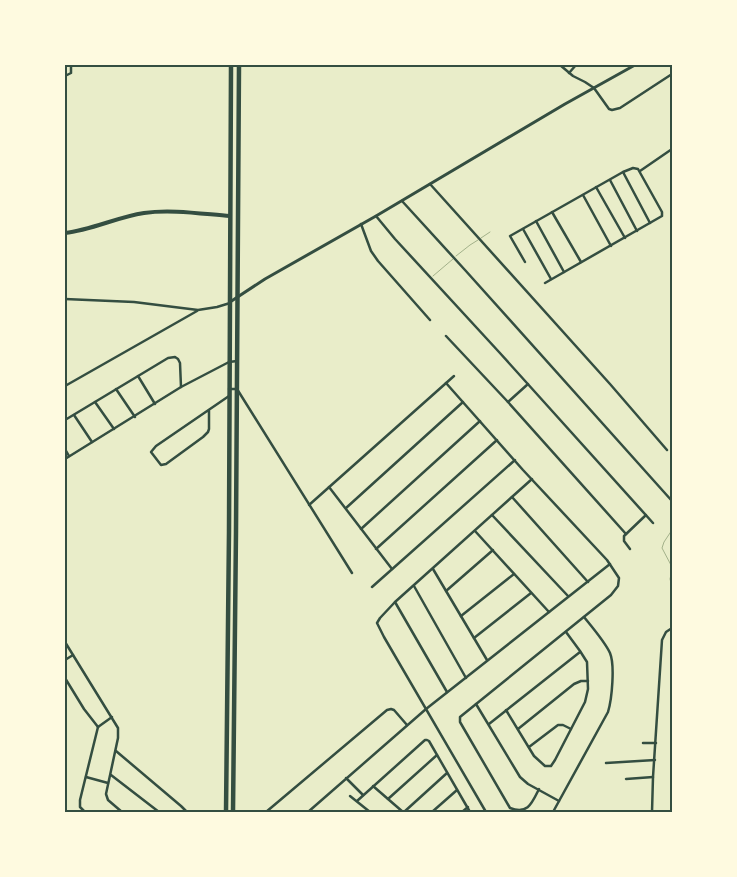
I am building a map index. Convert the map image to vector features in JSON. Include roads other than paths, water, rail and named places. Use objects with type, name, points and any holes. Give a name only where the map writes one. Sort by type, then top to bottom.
[{"type":"highway","points":[[226,812],[231,65]]},
{"type":"highway","points":[[233,812],[239,65]]},
{"type":"highway","points":[[230,176],[238,176]]},
{"type":"highway","points":[[230,257],[238,257]]},
{"type":"main road","points":[[65,233],[151,212],[230,216]]},
{"type":"street","points":[[65,76],[71,71],[71,65]]},
{"type":"street","points":[[560,65],[569,73],[594,88],[609,109],[612,110],[616,110],[672,74]]},
{"type":"street","points":[[569,73],[576,65]]},
{"type":"street","points":[[65,299],[142,303],[198,310],[217,307],[230,302],[265,279],[635,65]]},
{"type":"street","points":[[640,171],[672,149]]},
{"type":"street","points":[[525,262],[510,236],[623,172],[635,167],[638,168],[663,214],[660,218],[544,282]]},
{"type":"street","points":[[623,172],[650,223]]},
{"type":"street","points":[[610,180],[638,230]]},
{"type":"street","points":[[430,184],[667,450]]},
{"type":"street","points":[[596,187],[625,238]]},
{"type":"street","points":[[583,195],[611,246]]},
{"type":"street","points":[[402,201],[672,501]]},
{"type":"street","points":[[552,212],[581,262]]},
{"type":"street","points":[[376,216],[653,523]]},
{"type":"street","points":[[536,221],[564,272]]},
{"type":"street","points":[[361,224],[371,250],[378,261],[430,320]]},
{"type":"street","points":[[522,229],[551,279]]},
{"type":"street","points":[[65,386],[198,310]]},
{"type":"street","points":[[446,336],[626,534]]},
{"type":"street","points":[[65,420],[168,358],[174,357],[180,363],[181,388]]},
{"type":"street","points":[[65,459],[181,388],[229,362],[237,361]]},
{"type":"street","points":[[138,376],[155,404]]},
{"type":"street","points":[[309,505],[454,376]]},
{"type":"street","points":[[446,383],[610,564],[619,578],[618,586],[611,595],[460,718],[468,736],[510,808],[514,810],[529,808],[539,790]]},
{"type":"street","points":[[508,402],[528,384]]},
{"type":"street","points":[[116,389],[135,417]]},
{"type":"street","points":[[229,389],[237,389],[352,573]]},
{"type":"street","points":[[209,410],[209,429],[203,437],[166,464],[162,465],[159,463],[151,452],[154,448],[229,396]]},
{"type":"street","points":[[95,402],[114,429]]},
{"type":"street","points":[[346,508],[463,402]]},
{"type":"street","points":[[74,415],[92,442]]},
{"type":"street","points":[[361,529],[480,421]]},
{"type":"street","points":[[376,549],[497,440]]},
{"type":"street","points":[[65,449],[69,456]]},
{"type":"street","points":[[372,587],[515,460]]},
{"type":"street","points":[[486,812],[377,625],[380,618],[395,602],[532,479]]},
{"type":"street","points":[[329,487],[392,570]]},
{"type":"street","points":[[512,497],[588,582]]},
{"type":"street","points":[[492,515],[569,596]]},
{"type":"street","points":[[630,549],[624,541],[624,536],[646,515]]},
{"type":"street","points":[[475,531],[549,612]]},
{"type":"street","points":[[446,591],[493,550]]},
{"type":"street","points":[[308,812],[426,709],[610,564]]},
{"type":"street","points":[[433,569],[487,661]]},
{"type":"street","points":[[461,616],[514,574]]},
{"type":"street","points":[[414,586],[466,678]]},
{"type":"street","points":[[474,638],[532,593]]},
{"type":"street","points":[[395,602],[447,692]]},
{"type":"street","points":[[553,812],[608,712],[610,703],[612,688],[611,656],[608,649],[584,617]]},
{"type":"street","points":[[652,812],[662,640],[666,632],[672,628]]},
{"type":"street","points":[[506,710],[534,756],[545,766],[551,766],[585,702],[588,689],[587,662],[566,632]]},
{"type":"street","points":[[65,642],[118,728],[119,732],[108,783],[107,797],[122,812]]},
{"type":"street","points":[[489,724],[580,651]]},
{"type":"street","points":[[65,660],[73,655]]},
{"type":"street","points":[[65,678],[84,709],[98,727]]},
{"type":"street","points":[[518,729],[574,684],[588,681]]},
{"type":"street","points":[[476,704],[520,777],[528,784],[559,801]]},
{"type":"street","points":[[266,812],[387,710],[391,708],[394,710],[407,725]]},
{"type":"street","points":[[85,812],[80,804],[98,727],[112,716]]},
{"type":"street","points":[[528,747],[558,725],[571,729]]},
{"type":"street","points":[[357,801],[424,740],[427,740],[430,741],[470,812]]},
{"type":"street","points":[[643,743],[656,743]]},
{"type":"street","points":[[116,750],[187,812]]},
{"type":"street","points":[[388,799],[438,755]]},
{"type":"street","points":[[606,763],[654,760]]},
{"type":"street","points":[[373,786],[404,812],[448,772]]},
{"type":"street","points":[[110,774],[159,812]]},
{"type":"street","points":[[86,776],[108,783]]},
{"type":"street","points":[[626,779],[653,777]]},
{"type":"street","points":[[346,778],[363,795]]},
{"type":"street","points":[[432,812],[457,789]]},
{"type":"street","points":[[350,796],[370,812]]},
{"type":"street","points":[[462,812],[468,807]]},
{"type":"waterway","points":[[481,238],[490,232]]},
{"type":"waterway","points":[[456,256],[478,240]]},
{"type":"waterway","points":[[433,276],[453,259]]},
{"type":"waterway","points":[[672,530],[662,548],[672,567]]},
{"type":"waterway","points":[[672,570],[670,579],[672,587]]}]
